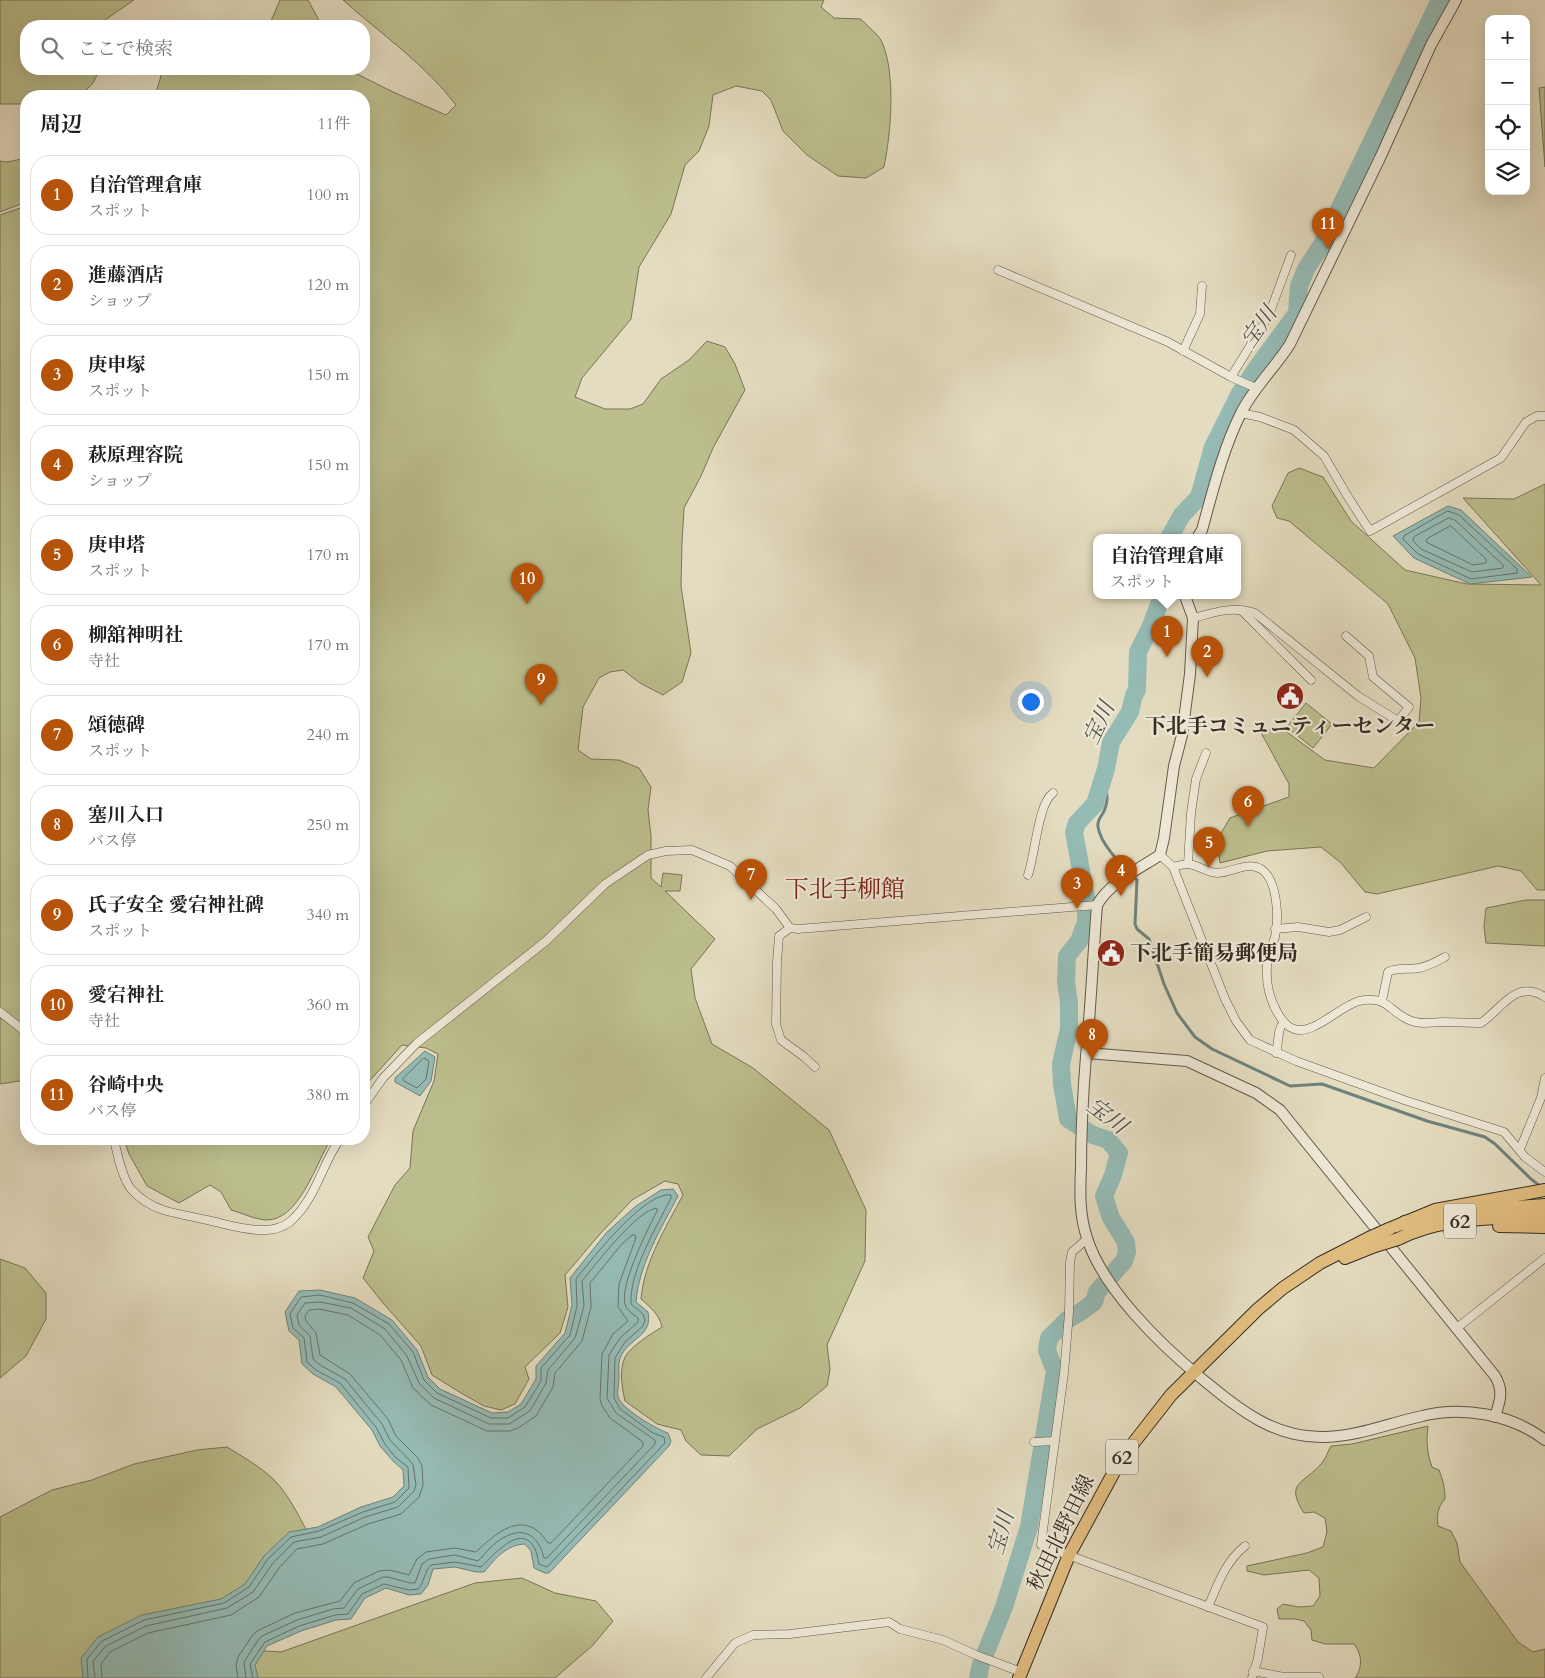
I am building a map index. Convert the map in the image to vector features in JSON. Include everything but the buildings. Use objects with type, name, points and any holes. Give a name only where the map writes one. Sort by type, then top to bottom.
[{"type":"highway","points":[[1405,1223],[1443,1215],[1525,1212],[1545,1206]]},
{"type":"main road","name":"62","points":[[1405,1223],[1435,1210],[1545,1190]]},
{"type":"main road","name":"62","points":[[1393,1234],[1442,1223],[1525,1212],[1545,1216]]},
{"type":"main road","name":"秋田北野田線","points":[[1020,1675],[1069,1555],[1121,1459],[1171,1395],[1238,1328],[1324,1269],[1372,1242],[1393,1234],[1405,1223]]},
{"type":"main road","points":[[1393,1234],[1456,1227],[1541,1227]]},
{"type":"street","points":[[1200,534],[1218,471],[1241,413],[1254,387],[1277,365],[1290,344],[1322,282],[1431,45],[1456,0]]},
{"type":"street","points":[[1234,379],[1269,315],[1291,254]]},
{"type":"street","points":[[998,270],[1168,342],[1234,379],[1254,387]]},
{"type":"street","points":[[1183,351],[1200,314],[1202,286]]},
{"type":"street","points":[[1241,413],[1260,417],[1294,430],[1324,456],[1370,531],[1501,458],[1526,422],[1537,416],[1545,416]]},
{"type":"street","points":[[1186,599],[1193,618],[1190,674],[1182,736],[1174,766],[1160,855],[1123,879],[1094,905],[1087,1053],[1081,1118],[1080,1210],[1087,1239],[1100,1268],[1118,1295],[1153,1334],[1194,1372],[1242,1411],[1266,1425],[1291,1434],[1308,1437],[1327,1437],[1358,1433],[1437,1413],[1474,1413],[1494,1416],[1532,1430],[1545,1440]]},
{"type":"street","points":[[1193,618],[1221,610],[1239,609],[1255,613],[1358,696],[1398,721],[1409,707],[1372,677],[1369,656],[1346,636]]},
{"type":"street","points":[[1239,609],[1311,680]]},
{"type":"street","points":[[1188,864],[1191,813],[1196,779],[1206,753]]},
{"type":"street","points":[[1028,875],[1032,864],[1038,828],[1048,796],[1053,792]]},
{"type":"street","points":[[370,1096],[383,1078],[416,1043],[546,941],[605,884],[648,855],[666,851],[692,850],[730,866],[776,909],[790,928]]},
{"type":"street","points":[[1160,855],[1173,867],[1225,999],[1236,1021],[1250,1040],[1276,1053],[1404,1100],[1504,1132],[1525,1157],[1545,1172]]},
{"type":"street","points":[[1173,867],[1188,864],[1207,872],[1218,873],[1229,872],[1243,867],[1260,869],[1269,877],[1273,886],[1277,915],[1276,929],[1267,965],[1268,986],[1274,1005],[1283,1023],[1295,1030],[1310,1028],[1358,1002],[1382,1001],[1410,1021],[1424,1023],[1481,1023],[1510,996],[1524,991],[1537,992],[1545,997]]},
{"type":"street","points":[[815,1067],[781,1040],[776,1024],[779,936],[790,928],[851,926],[1094,905]]},
{"type":"street","points":[[1276,929],[1298,927],[1329,932],[1340,930],[1366,917]]},
{"type":"street","points":[[1382,1001],[1388,972],[1393,969],[1418,968],[1431,965],[1445,957]]},
{"type":"street","points":[[0,1012],[20,1027]]},
{"type":"street","points":[[1276,1053],[1279,1044],[1280,1026],[1283,1023]]},
{"type":"street","points":[[1087,1053],[1187,1061],[1256,1093],[1280,1110],[1457,1328],[1500,1385],[1501,1398],[1494,1416]]},
{"type":"street","points":[[1520,1149],[1541,1098],[1545,1078]]},
{"type":"street","points":[[115,1145],[120,1164],[130,1188],[143,1200],[162,1210],[237,1228],[274,1230],[291,1221],[314,1191],[336,1145]]},
{"type":"street","points":[[1087,1239],[1072,1252],[1070,1262],[1069,1313],[1064,1373],[1041,1545],[1262,1627],[1258,1658],[1252,1674],[1319,1678]]},
{"type":"street","points":[[1457,1328],[1545,1258]]},
{"type":"street","points":[[1034,1442],[1055,1441]]},
{"type":"street","points":[[1208,1607],[1223,1571],[1234,1554],[1244,1546]]},
{"type":"street","points":[[706,1678],[734,1643],[753,1635],[790,1634],[889,1622],[900,1629],[943,1640],[1020,1675]]},
{"type":"green space","points":[[0,0],[134,0],[105,20],[20,20],[20,75],[97,75],[86,90],[20,90],[20,104],[0,104]]},
{"type":"green space","points":[[280,0],[308,0],[319,20],[271,20]]},
{"type":"green space","points":[[343,0],[824,0],[821,7],[834,18],[861,19],[880,39],[886,55],[891,87],[891,104],[884,167],[866,178],[838,176],[807,155],[783,131],[771,100],[762,91],[736,86],[713,95],[709,126],[699,151],[685,165],[671,214],[639,267],[631,319],[582,378],[575,397],[605,409],[630,409],[643,404],[661,379],[689,360],[707,341],[725,347],[735,364],[745,390],[713,448],[684,508],[681,586],[691,653],[682,682],[663,695],[640,683],[623,670],[610,672],[599,678],[583,707],[578,750],[591,759],[619,760],[639,768],[651,787],[648,810],[651,836],[651,878],[661,887],[663,873],[682,875],[680,891],[665,891],[715,939],[691,969],[695,998],[712,1044],[753,1068],[829,1130],[866,1210],[865,1261],[827,1345],[830,1369],[827,1386],[800,1408],[757,1429],[729,1456],[701,1455],[686,1441],[681,1430],[657,1424],[625,1401],[624,1396],[622,1373],[625,1357],[647,1336],[662,1327],[657,1315],[641,1299],[646,1272],[651,1258],[683,1195],[678,1184],[665,1181],[632,1200],[565,1275],[568,1307],[560,1333],[525,1367],[529,1379],[515,1404],[501,1410],[484,1406],[432,1375],[421,1346],[363,1278],[374,1251],[368,1237],[395,1185],[410,1168],[413,1131],[434,1081],[438,1054],[426,1048],[402,1045],[370,1080],[370,90],[157,90],[161,75],[359,75],[446,115],[456,105],[444,90],[417,63],[370,23],[370,20],[366,20]]},
{"type":"green space","points":[[1545,87],[1545,167],[1539,88]]},
{"type":"green space","points":[[20,159],[20,204],[0,212],[0,161],[7,162]]},
{"type":"green space","points":[[20,208],[20,1081],[0,1084],[0,215]]},
{"type":"green space","points":[[1299,468],[1323,477],[1351,521],[1405,570],[1467,584],[1541,585],[1463,498],[1514,499],[1545,484],[1545,890],[1537,890],[1521,871],[1498,866],[1377,894],[1365,892],[1341,863],[1321,847],[1267,851],[1220,863],[1217,840],[1230,818],[1289,797],[1289,784],[1259,729],[1284,730],[1325,760],[1374,768],[1419,722],[1421,698],[1415,658],[1388,604],[1289,521],[1277,518],[1272,506],[1288,473]]},
{"type":"green space","points":[[1306,703],[1332,724],[1313,748],[1287,727]]},
{"type":"green space","points":[[1526,900],[1545,900],[1545,946],[1486,943],[1484,927],[1486,908]]},
{"type":"green space","points":[[126,1145],[328,1145],[297,1202],[288,1212],[277,1218],[265,1220],[231,1210],[221,1192],[210,1185],[179,1203],[147,1186]]},
{"type":"green space","points":[[0,1259],[25,1268],[46,1293],[46,1319],[26,1356],[0,1378]]},
{"type":"green space","points":[[1428,1426],[1427,1442],[1429,1457],[1432,1467],[1439,1470],[1445,1491],[1445,1499],[1440,1505],[1438,1512],[1438,1526],[1451,1531],[1457,1543],[1460,1562],[1518,1642],[1533,1652],[1545,1649],[1545,1678],[1355,1678],[1358,1674],[1360,1661],[1359,1652],[1354,1644],[1325,1644],[1312,1640],[1311,1630],[1304,1621],[1279,1619],[1277,1609],[1283,1604],[1299,1607],[1313,1606],[1320,1596],[1319,1578],[1309,1570],[1264,1575],[1247,1571],[1247,1566],[1307,1553],[1323,1547],[1327,1532],[1325,1518],[1314,1512],[1304,1513],[1298,1503],[1296,1489],[1322,1463],[1331,1446],[1352,1444]]},
{"type":"green space","points":[[227,1447],[258,1466],[274,1480],[289,1499],[308,1533],[231,1649],[281,1652],[475,1583],[522,1578],[555,1593],[596,1601],[613,1621],[593,1645],[555,1678],[0,1678],[0,1517],[52,1490],[92,1480],[134,1464],[197,1450]]},
{"type":"water","points":[[1448,506],[1461,510],[1532,577],[1470,584],[1414,558],[1393,536]]},
{"type":"water","points":[[425,1051],[435,1057],[431,1081],[420,1096],[395,1082],[395,1078]]},
{"type":"water","points":[[673,1189],[678,1196],[646,1260],[638,1288],[636,1302],[648,1312],[649,1320],[644,1332],[629,1345],[620,1358],[618,1393],[621,1402],[632,1413],[668,1433],[671,1441],[669,1446],[549,1573],[534,1568],[531,1551],[525,1544],[507,1550],[497,1557],[484,1572],[455,1567],[433,1569],[428,1585],[421,1594],[409,1595],[386,1588],[365,1598],[351,1619],[336,1620],[301,1631],[267,1646],[255,1665],[258,1678],[83,1678],[81,1658],[98,1637],[142,1615],[221,1599],[245,1584],[264,1556],[289,1532],[318,1527],[361,1507],[393,1497],[404,1486],[403,1470],[380,1446],[372,1430],[336,1387],[313,1374],[302,1364],[299,1340],[289,1331],[285,1312],[299,1291],[320,1290],[355,1298],[392,1320],[417,1350],[428,1377],[440,1389],[492,1413],[508,1412],[521,1404],[536,1379],[536,1366],[565,1333],[572,1305],[570,1278],[607,1232],[636,1206],[661,1190]]},
{"type":"waterway","name":"宝川","points":[[1171,534],[1182,515],[1199,497],[1213,447],[1240,393],[1297,313],[1299,286],[1306,269],[1323,243],[1440,0]]},
{"type":"waterway","name":"宝川","points":[[978,1678],[981,1664],[1004,1607],[1029,1527],[1055,1371],[1047,1350],[1049,1338],[1067,1320],[1094,1302],[1097,1292],[1124,1261],[1127,1252],[1126,1242],[1111,1218],[1104,1196],[1113,1175],[1119,1153],[1108,1140],[1093,1135],[1068,1119],[1062,1084],[1061,1064],[1069,1029],[1069,1003],[1066,982],[1067,956],[1079,941],[1086,922],[1086,898],[1074,832],[1077,823],[1095,804],[1106,769],[1111,742],[1130,712],[1137,690],[1138,652],[1151,626],[1161,599]]},
{"type":"waterway","points":[[1102,780],[1107,792],[1107,801],[1098,823],[1100,834],[1108,849],[1137,880],[1135,924],[1137,929],[1149,939],[1164,984],[1177,1013],[1195,1037],[1212,1049],[1290,1086],[1322,1084],[1427,1121],[1485,1137],[1540,1186]]},
{"type":"place","name":"谷崎中央","points":[[1328,249]]},
{"type":"place","name":"愛宕神社","points":[[527,604]]},
{"type":"place","name":"自治管理倉庫","points":[[1167,657]]},
{"type":"place","name":"進藤酒店","points":[[1207,677]]},
{"type":"place","name":"下北手コミュニティーセンター","points":[[1290,696]]},
{"type":"place","name":"氏子安全 愛宕神社碑","points":[[541,705]]},
{"type":"place","name":"柳舘神明社","points":[[1248,827]]},
{"type":"place","name":"庚申塔","points":[[1209,868]]},
{"type":"place","name":"萩原理容院","points":[[1121,896]]},
{"type":"place","name":"頌徳碑","points":[[751,900]]},
{"type":"place","name":"庚申塚","points":[[1077,909]]},
{"type":"place","name":"下北手簡易郵便局","points":[[1111,953]]},
{"type":"place","name":"塞川入口","points":[[1092,1060]]},
{"type":"district","name":"下北手柳館","points":[[845,889]]}]
